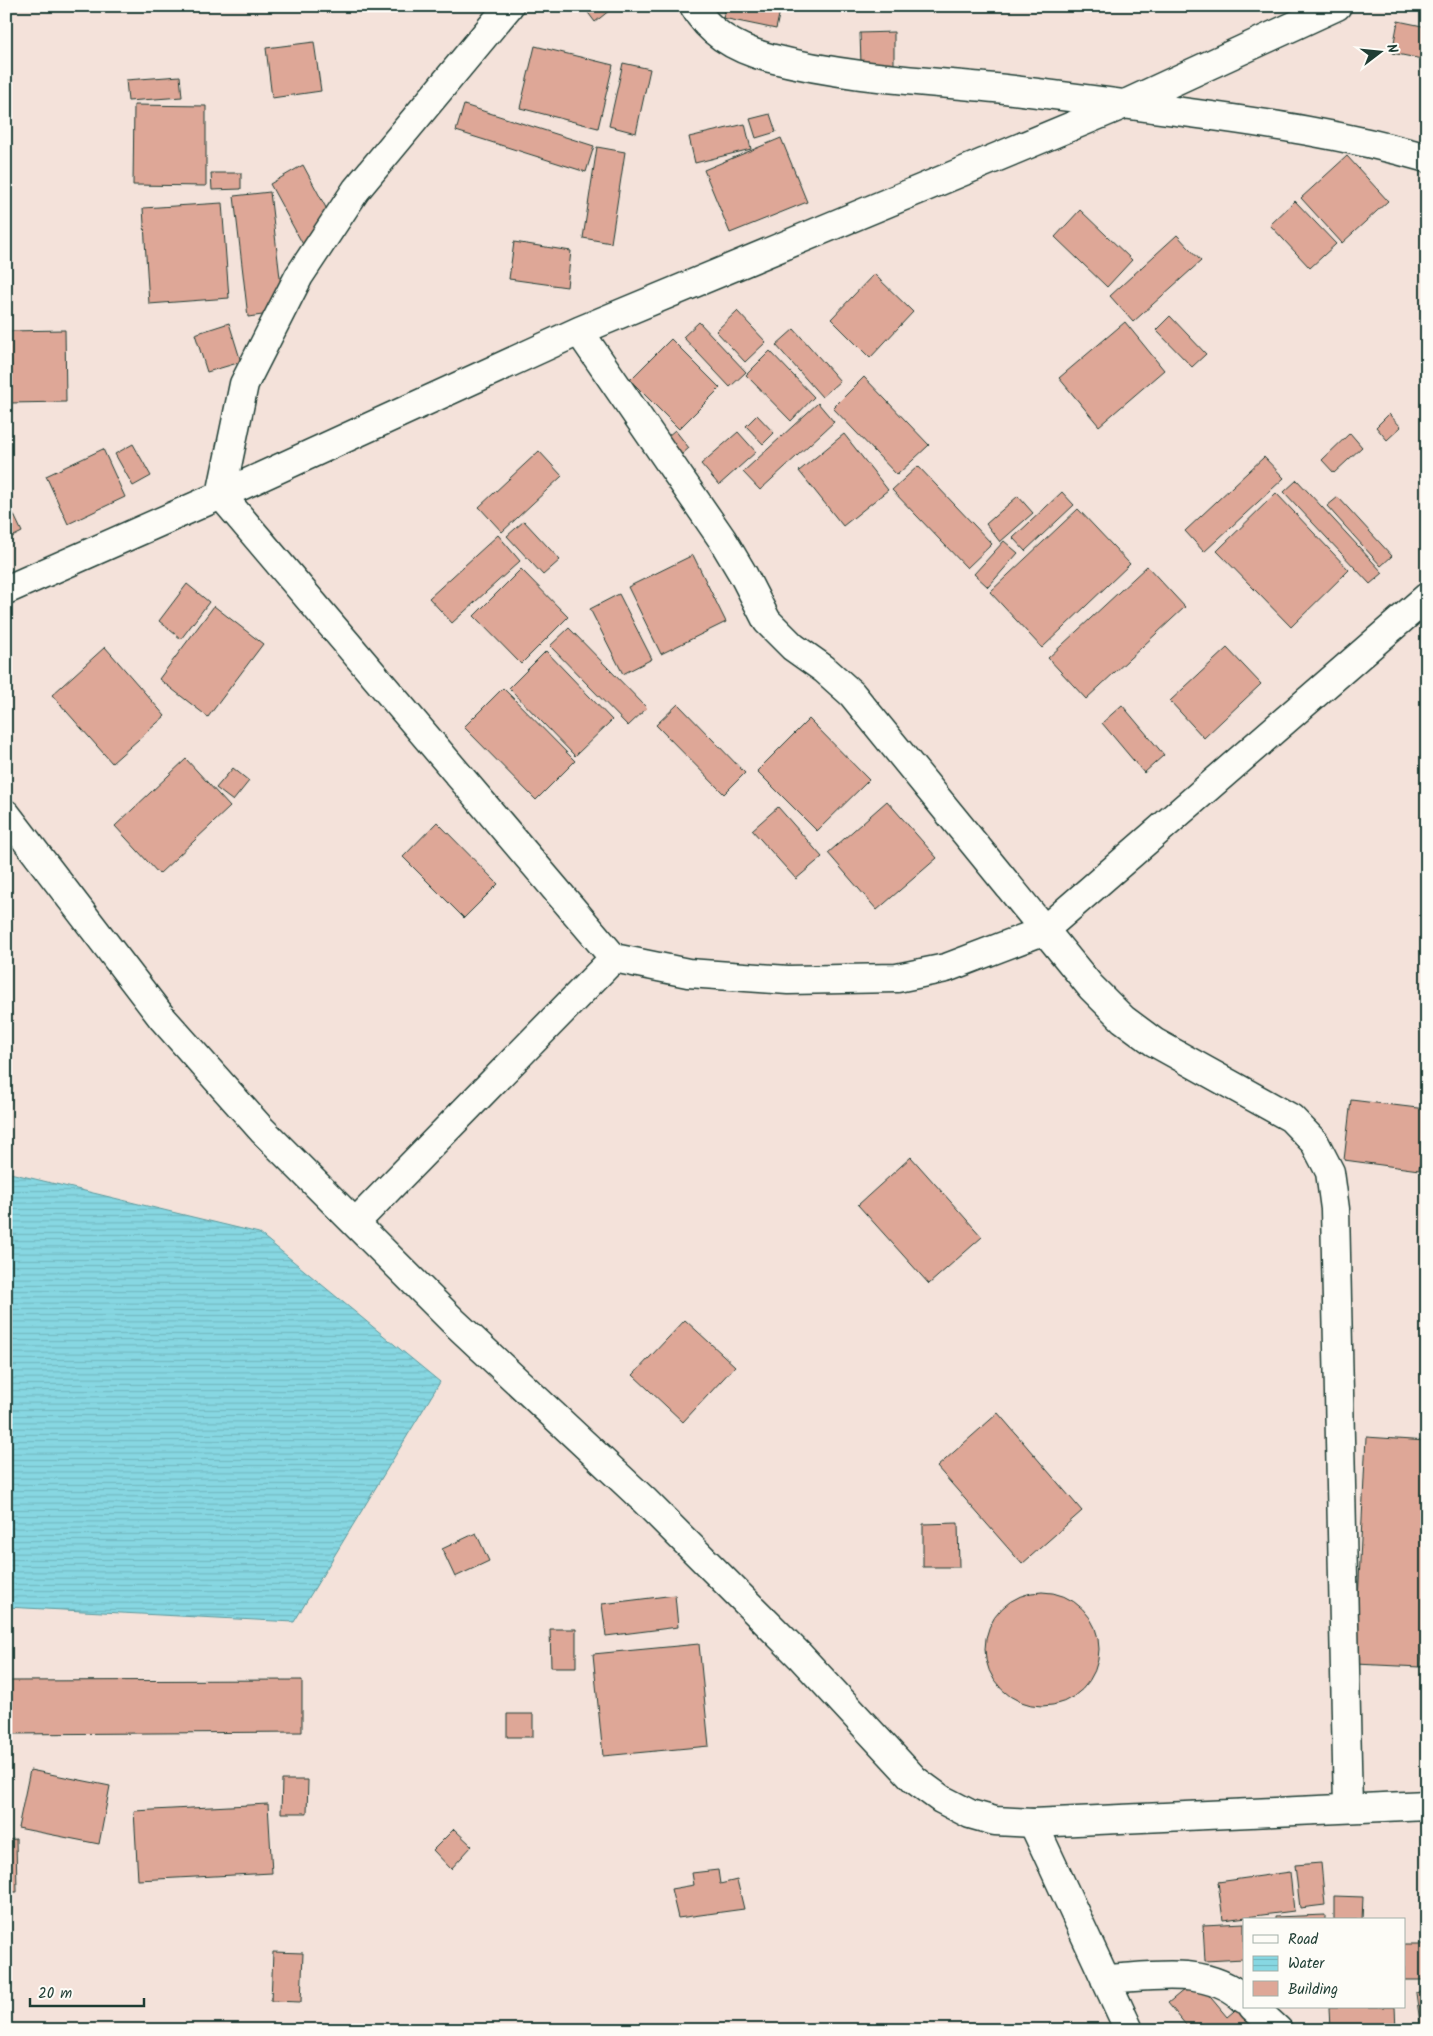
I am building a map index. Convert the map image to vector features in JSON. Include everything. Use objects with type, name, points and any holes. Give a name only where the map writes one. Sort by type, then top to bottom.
[{"type":"street","points":[[221,495],[244,384],[299,276],[356,190],[509,6]]},
{"type":"street","points":[[694,6],[709,29],[725,40],[769,58],[877,77],[1125,104],[1301,128],[1374,143],[1427,158]]},
{"type":"street","points":[[6,590],[221,495],[579,331],[1125,104],[1337,6]]},
{"type":"street","points":[[579,331],[722,539],[767,621],[793,648],[824,669],[852,694],[1043,931],[1092,988],[1130,1024],[1154,1042],[1291,1118],[1315,1143],[1330,1172],[1335,1209],[1348,1808]]},
{"type":"street","points":[[221,495],[614,958],[688,973],[779,979],[897,978],[946,968],[1043,931],[1427,597]]},
{"type":"street","points":[[6,814],[163,1019],[262,1130],[453,1321],[644,1500],[793,1649],[915,1780],[941,1799],[970,1814],[995,1821],[1033,1823],[1427,1805]]},
{"type":"street","points":[[356,1222],[614,958]]},
{"type":"street","points":[[1033,1823],[1129,2030]]},
{"type":"street","points":[[1105,1979],[1185,1976],[1209,1979],[1225,1985],[1243,1998]]},
{"type":"street","points":[[1254,2008],[1278,2030]]},
{"type":"water","points":[[6,1172],[259,1233],[440,1382],[294,1622],[6,1607]]},
{"type":"building","points":[[583,6],[615,6],[595,22]]},
{"type":"building","points":[[726,6],[781,6],[776,29],[723,18]]},
{"type":"building","points":[[1398,21],[1427,27],[1427,60],[1392,53]]},
{"type":"building","points":[[894,32],[894,64],[861,64],[860,33]]},
{"type":"building","points":[[314,42],[321,91],[272,98],[266,48]]},
{"type":"building","points":[[535,46],[613,65],[598,128],[520,108]]},
{"type":"building","points":[[623,63],[650,69],[636,133],[609,126]]},
{"type":"building","points":[[180,76],[182,97],[128,101],[126,80]]},
{"type":"building","points":[[134,105],[206,106],[206,186],[133,185]]},
{"type":"building","points":[[464,105],[594,146],[586,172],[456,131]]},
{"type":"building","points":[[770,114],[776,132],[756,138],[750,119]]},
{"type":"building","points":[[745,124],[751,149],[695,163],[689,137]]},
{"type":"building","points":[[781,138],[807,202],[730,233],[704,170]]},
{"type":"building","points":[[597,147],[625,152],[611,243],[583,238]]},
{"type":"building","points":[[1347,156],[1388,201],[1342,243],[1301,198]]},
{"type":"building","points":[[303,165],[339,232],[306,250],[270,184]]},
{"type":"building","points":[[211,173],[241,173],[241,189],[212,190]]},
{"type":"building","points":[[270,192],[284,312],[248,317],[234,196]]},
{"type":"building","points":[[1295,201],[1336,244],[1310,268],[1270,225]]},
{"type":"building","points":[[222,203],[229,298],[149,304],[143,208]]},
{"type":"building","points":[[1080,210],[1132,260],[1107,287],[1055,237]]},
{"type":"building","points":[[1177,235],[1201,261],[1133,322],[1110,296]]},
{"type":"building","points":[[514,242],[571,251],[567,287],[509,279]]},
{"type":"building","points":[[874,274],[913,312],[870,358],[831,319]]},
{"type":"building","points":[[737,311],[766,342],[745,362],[716,331]]},
{"type":"building","points":[[1170,316],[1206,354],[1192,367],[1156,330]]},
{"type":"building","points":[[699,322],[746,372],[730,387],[683,337]]},
{"type":"building","points":[[1125,322],[1164,370],[1099,426],[1059,378]]},
{"type":"building","points":[[229,323],[241,362],[207,372],[195,334]]},
{"type":"building","points":[[794,329],[840,381],[822,397],[776,345]]},
{"type":"building","points":[[65,330],[66,402],[9,403],[8,331]]},
{"type":"building","points":[[671,339],[720,388],[679,429],[630,380]]},
{"type":"building","points":[[770,351],[814,397],[791,421],[746,375]]},
{"type":"building","points":[[864,377],[929,445],[897,475],[833,408]]},
{"type":"building","points":[[818,403],[834,422],[760,490],[743,472]]},
{"type":"building","points":[[1389,414],[1401,427],[1387,440],[1376,427]]},
{"type":"building","points":[[757,415],[774,433],[763,444],[746,426]]},
{"type":"building","points":[[675,430],[689,448],[681,455],[668,436]]},
{"type":"building","points":[[738,432],[756,452],[719,485],[701,464]]},
{"type":"building","points":[[1350,433],[1362,447],[1334,473],[1322,460]]},
{"type":"building","points":[[844,434],[888,490],[843,526],[799,471]]},
{"type":"building","points":[[133,444],[151,476],[133,486],[115,454]]},
{"type":"building","points":[[103,449],[125,497],[68,524],[46,476]]},
{"type":"building","points":[[539,451],[562,476],[502,532],[479,507]]},
{"type":"building","points":[[1264,457],[1284,478],[1204,552],[1185,531]]},
{"type":"building","points":[[918,466],[992,544],[967,568],[892,490]]},
{"type":"building","points":[[1297,480],[1383,573],[1370,584],[1284,492]]},
{"type":"building","points":[[1062,492],[1074,505],[1025,551],[1013,538]]},
{"type":"building","points":[[1276,493],[1349,570],[1291,627],[1217,551]]},
{"type":"building","points":[[1018,496],[1033,513],[1000,542],[986,524]]},
{"type":"building","points":[[1338,497],[1392,556],[1381,566],[1327,506]]},
{"type":"building","points":[[6,498],[22,532],[6,540]]},
{"type":"building","points":[[1078,509],[1130,564],[1042,648],[990,592]]},
{"type":"building","points":[[524,521],[560,560],[543,575],[507,536]]},
{"type":"building","points":[[498,535],[520,561],[452,623],[429,598]]},
{"type":"building","points":[[1004,541],[1018,553],[988,587],[974,574]]},
{"type":"building","points":[[693,555],[726,622],[661,654],[628,587]]},
{"type":"building","points":[[1147,566],[1185,607],[1086,699],[1048,658]]},
{"type":"building","points":[[521,569],[568,617],[521,664],[474,616]]},
{"type":"building","points":[[187,584],[209,602],[181,639],[159,621]]},
{"type":"building","points":[[619,594],[652,659],[623,674],[590,609]]},
{"type":"building","points":[[214,606],[263,644],[208,717],[159,679]]},
{"type":"building","points":[[569,628],[647,708],[628,726],[550,646]]},
{"type":"building","points":[[105,647],[165,716],[112,763],[52,695]]},
{"type":"building","points":[[1227,648],[1261,684],[1204,738],[1170,701]]},
{"type":"building","points":[[546,651],[612,720],[575,756],[509,688]]},
{"type":"building","points":[[503,688],[575,761],[536,800],[464,727]]},
{"type":"building","points":[[678,704],[745,773],[724,794],[656,725]]},
{"type":"building","points":[[1122,705],[1164,755],[1144,773],[1102,723]]},
{"type":"building","points":[[809,719],[869,780],[817,831],[757,771]]},
{"type":"building","points":[[186,759],[230,807],[159,874],[115,826]]},
{"type":"building","points":[[233,768],[249,781],[233,801],[216,788]]},
{"type":"building","points":[[887,801],[937,858],[877,910],[828,853]]},
{"type":"building","points":[[778,807],[822,857],[796,879],[752,830]]},
{"type":"building","points":[[437,822],[498,884],[464,918],[403,857]]},
{"type":"building","points":[[1351,1100],[1426,1109],[1419,1170],[1344,1160]]},
{"type":"building","points":[[911,1157],[982,1237],[929,1284],[858,1205]]},
{"type":"building","points":[[685,1320],[735,1366],[683,1422],[633,1375]]},
{"type":"building","points":[[998,1413],[1082,1511],[1022,1564],[937,1467]]},
{"type":"building","points":[[1366,1437],[1427,1441],[1427,1561],[1421,1667],[1355,1664]]},
{"type":"building","points":[[958,1523],[959,1567],[923,1567],[923,1524]]},
{"type":"building","points":[[476,1533],[489,1561],[455,1577],[442,1549]]},
{"type":"building","points":[[1042,1592],[1064,1596],[1082,1609],[1095,1627],[1099,1649],[1095,1671],[1082,1689],[1064,1702],[1042,1706],[1020,1702],[1002,1689],[989,1671],[985,1649],[989,1627],[1002,1609],[1020,1596]]},
{"type":"building","points":[[675,1595],[678,1627],[606,1636],[602,1604]]},
{"type":"building","points":[[550,1629],[576,1629],[576,1667],[551,1667]]},
{"type":"building","points":[[699,1644],[709,1746],[603,1756],[593,1654]]},
{"type":"building","points":[[302,1680],[302,1732],[6,1734],[6,1681]]},
{"type":"building","points":[[507,1714],[533,1714],[533,1737],[507,1737]]},
{"type":"building","points":[[30,1770],[110,1786],[99,1844],[18,1828]]},
{"type":"building","points":[[282,1780],[308,1780],[307,1813],[281,1813]]},
{"type":"building","points":[[268,1804],[272,1873],[138,1880],[134,1811]]},
{"type":"building","points":[[454,1829],[472,1846],[451,1869],[433,1850]]},
{"type":"building","points":[[16,1839],[17,1892],[6,1892],[6,1840]]},
{"type":"building","points":[[1321,1863],[1325,1905],[1300,1908],[1295,1865]]},
{"type":"building","points":[[718,1870],[720,1884],[737,1880],[744,1909],[678,1918],[671,1889],[694,1885],[692,1873]]},
{"type":"building","points":[[1290,1872],[1294,1911],[1223,1920],[1218,1882]]},
{"type":"building","points":[[1334,1896],[1363,1897],[1362,1918],[1334,1918]]},
{"type":"building","points":[[1325,1915],[1325,1918],[1275,1917]]},
{"type":"building","points":[[1243,1923],[1243,1959],[1205,1961],[1203,1925]]},
{"type":"building","points":[[1406,1944],[1425,1944],[1425,1980],[1406,1980]]},
{"type":"building","points":[[273,1952],[303,1953],[301,2002],[271,2001]]},
{"type":"building","points":[[1196,1980],[1227,2017],[1240,2006],[1260,2030],[1190,2030],[1168,2003]]},
{"type":"building","points":[[1427,1991],[1427,2030],[1421,2030],[1416,1993]]},
{"type":"building","points":[[1329,2008],[1395,2008],[1396,2030],[1330,2030]]}]
